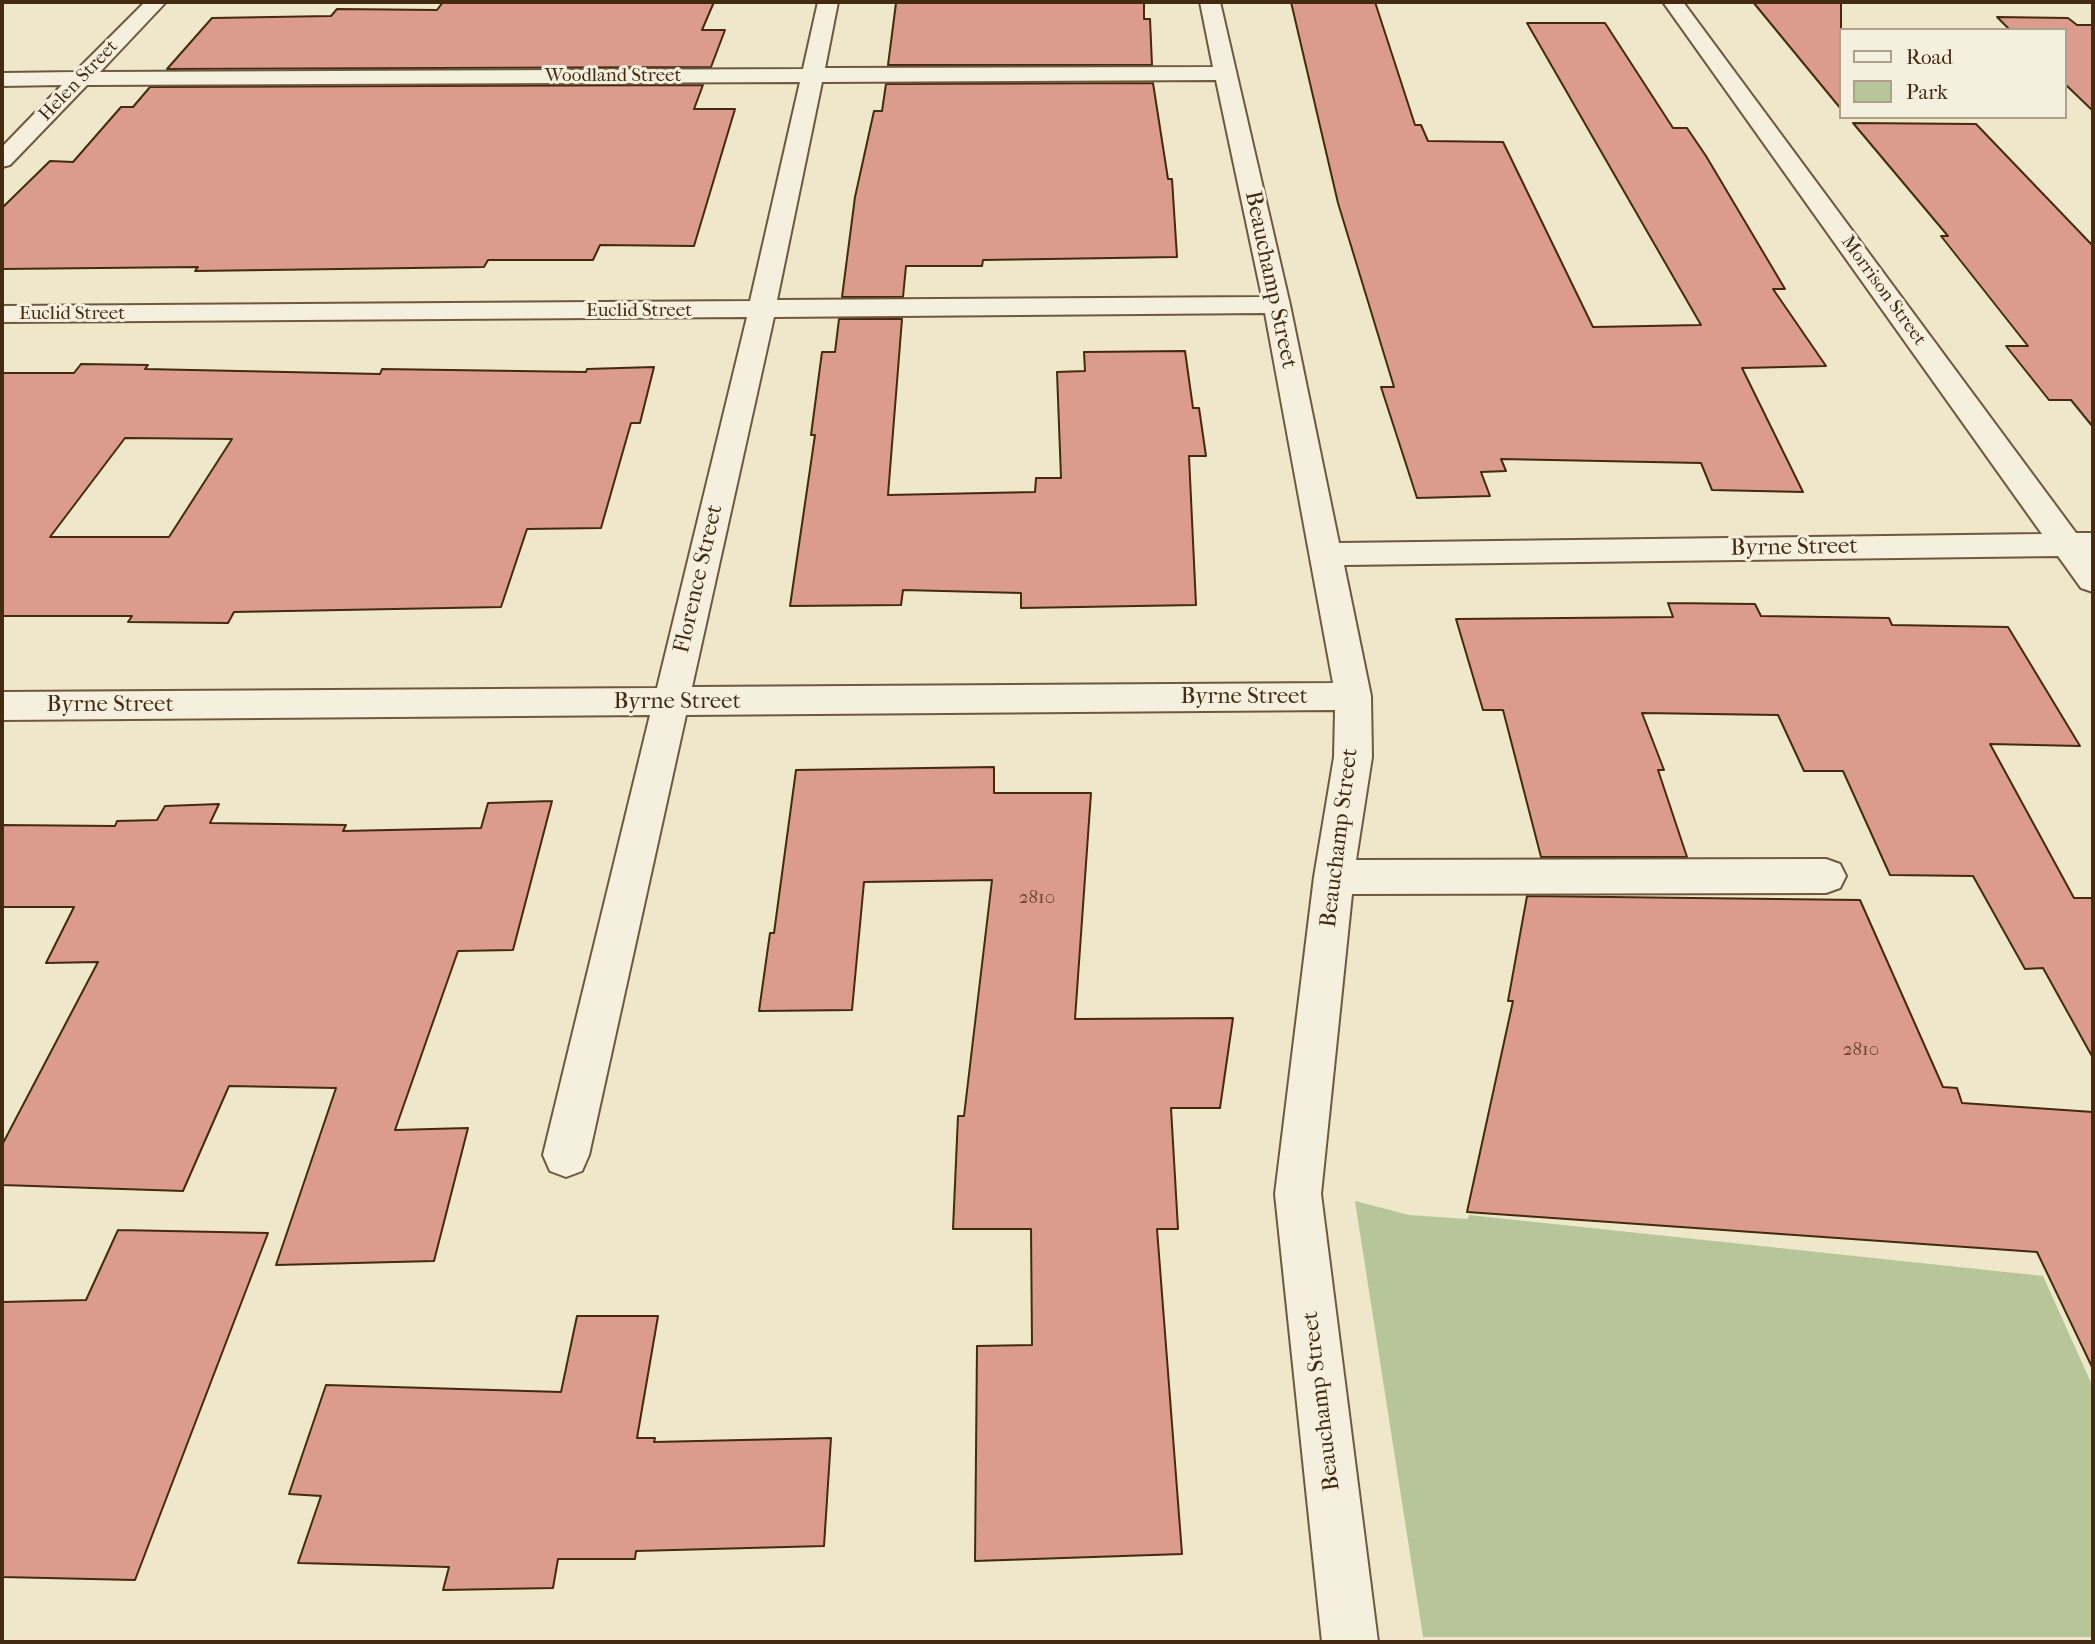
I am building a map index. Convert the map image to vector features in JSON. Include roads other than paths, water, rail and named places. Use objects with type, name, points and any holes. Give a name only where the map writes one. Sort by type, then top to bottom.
[{"type":"street","name":"Helen Street","points":[[2,160],[156,2]]},
{"type":"street","name":"Florence Street","points":[[566,1155],[762,310],[828,2]]},
{"type":"street","name":"Beauchamp Street","points":[[1210,2],[1277,305],[1353,696],[1353,757],[1334,877],[1298,1194],[1350,1642]]},
{"type":"street","name":"Morrison Street","points":[[1673,2],[2080,544],[2093,580]]},
{"type":"street","name":"Woodland Street","points":[[2,79],[1224,73]]},
{"type":"street","name":"Euclid Street","points":[[2,314],[1277,305]]},
{"type":"street","name":"Byrne Street","points":[[1326,554],[2080,544]]},
{"type":"street","name":"Byrne Street","points":[[2,706],[1353,696]]},
{"type":"street","points":[[1334,877],[1826,876]]}]
